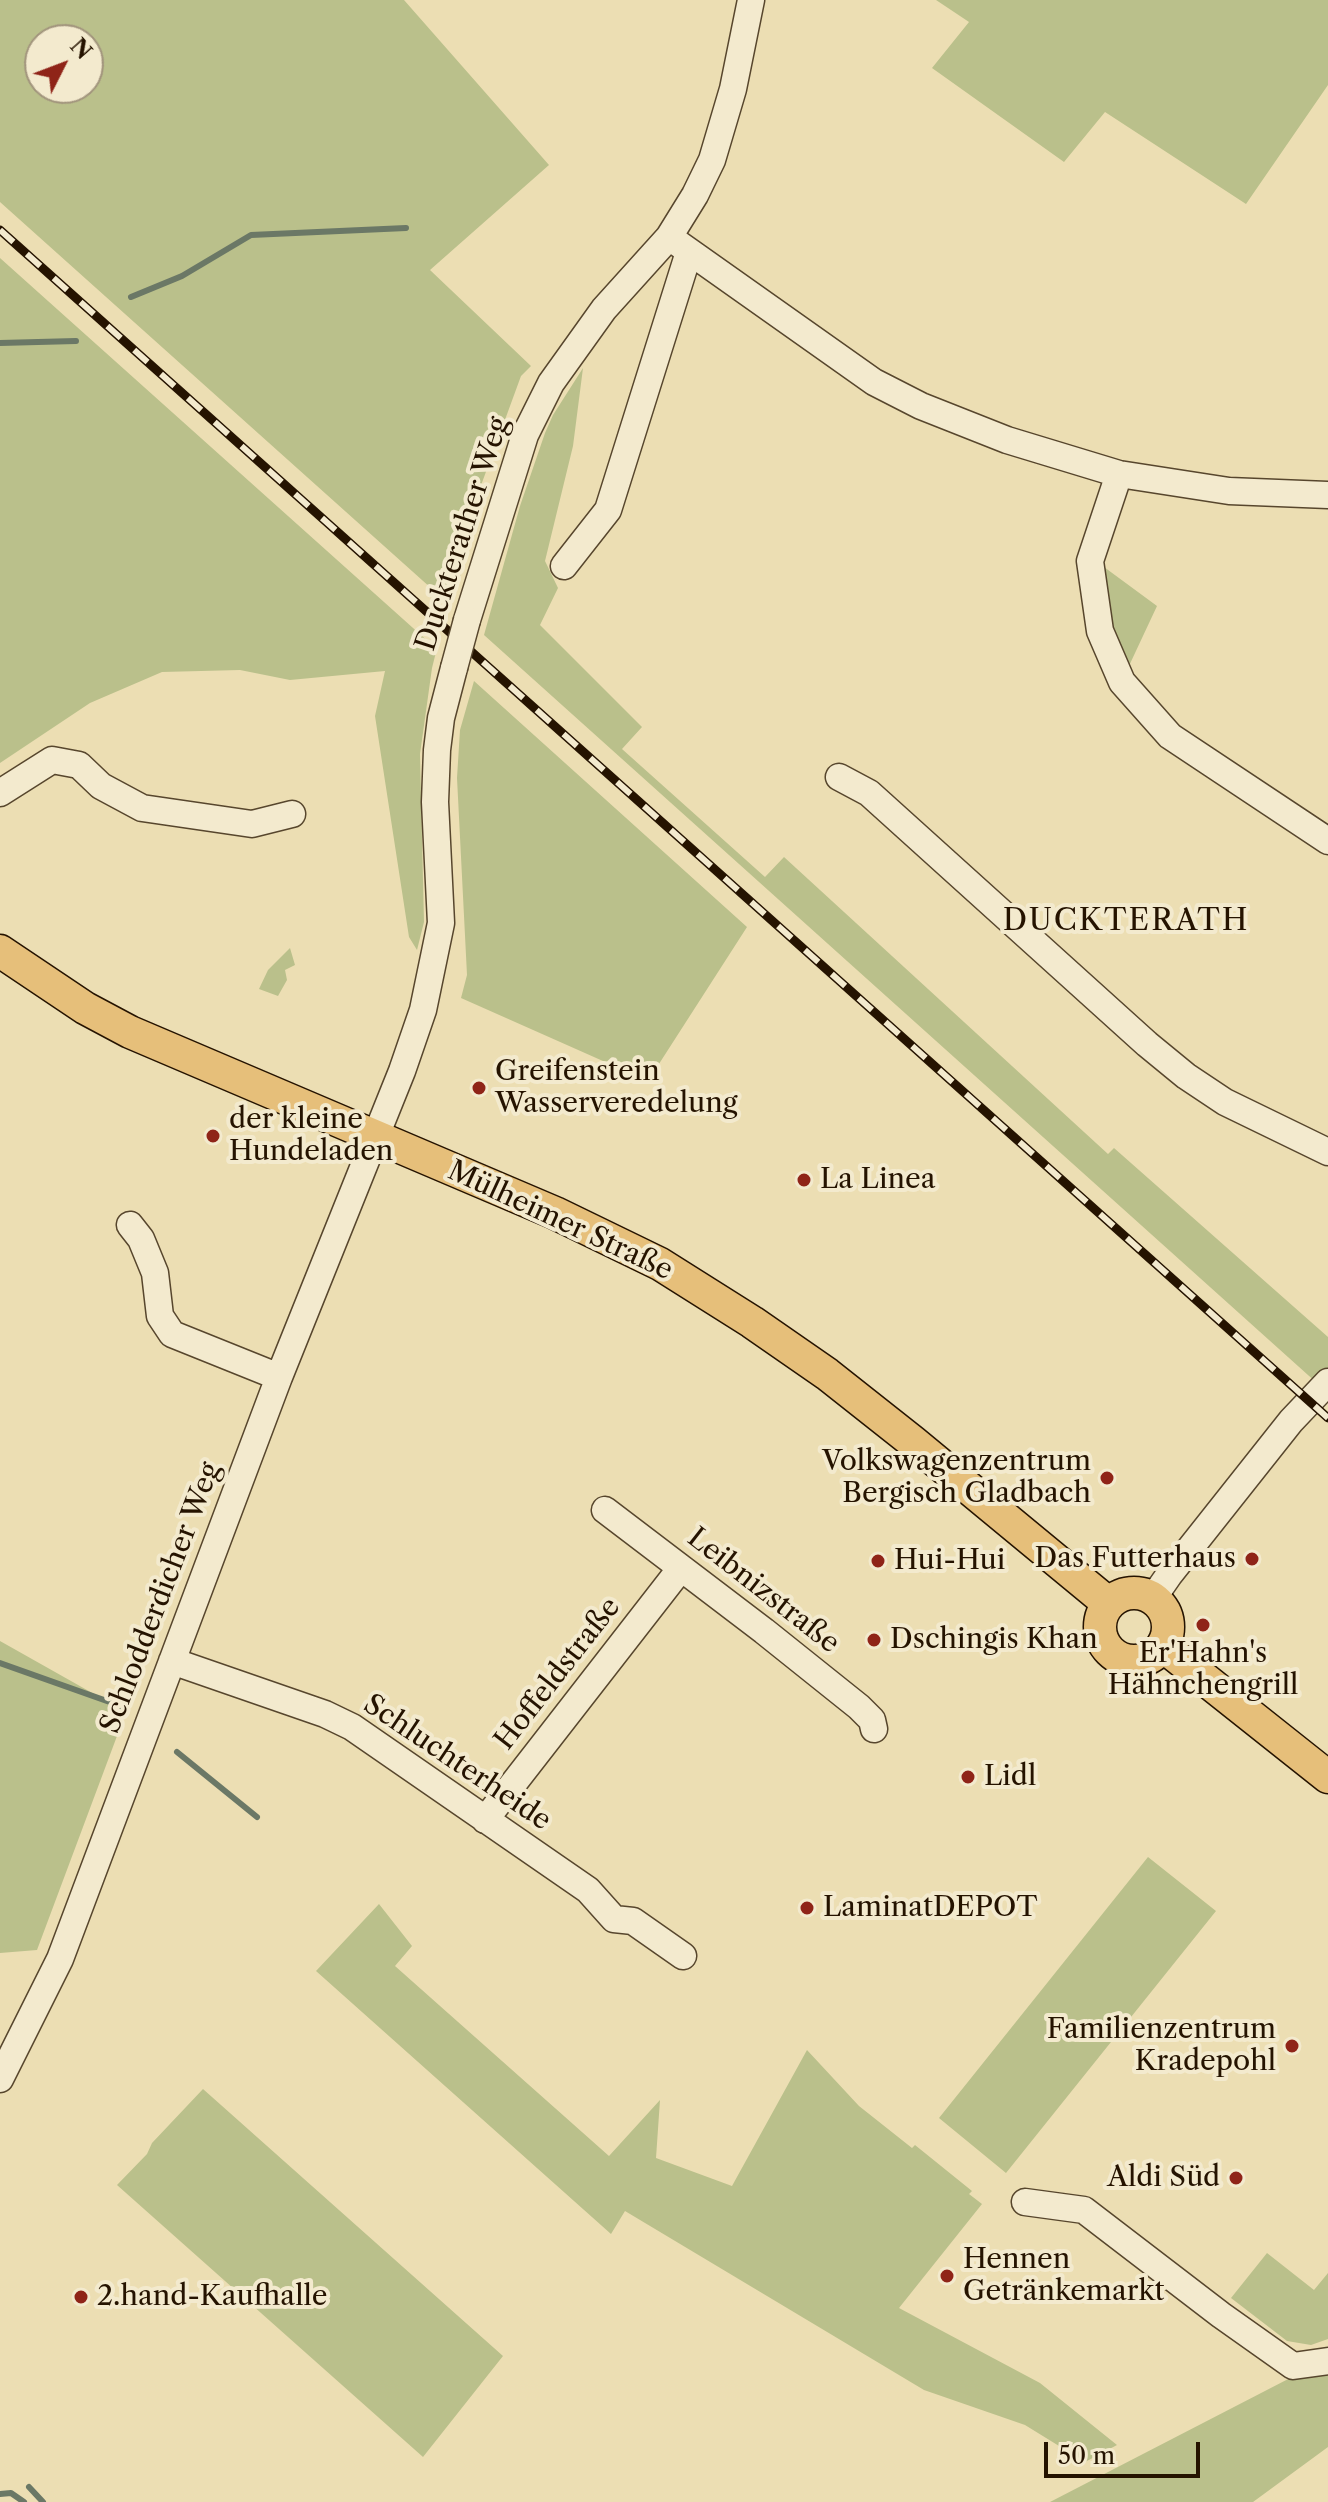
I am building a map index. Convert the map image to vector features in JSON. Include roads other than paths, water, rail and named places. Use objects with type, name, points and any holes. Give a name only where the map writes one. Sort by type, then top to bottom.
[{"type":"main road","name":"Mülheimer Straße","points":[[0,951],[85,1008],[130,1032],[555,1213],[660,1264],[827,1374],[1108,1603]]},
{"type":"main road","points":[[1125,1593],[1145,1594],[1153,1598],[1167,1615],[1167,1636],[1163,1646],[1146,1659],[1125,1660],[1115,1656],[1106,1648],[1099,1625],[1108,1603],[1125,1593]]},
{"type":"main road","points":[[1163,1646],[1328,1777]]},
{"type":"street","name":"Duckterather Weg","points":[[564,566],[608,510],[679,244],[695,195],[712,160],[733,89],[751,0]]},
{"type":"street","name":"Duckterather Weg","points":[[375,1137],[423,1010],[441,923],[435,802],[441,718],[467,620],[525,435],[551,383],[604,309],[679,244]]},
{"type":"street","points":[[679,244],[886,388],[921,406],[1007,440],[1119,474],[1229,491],[1328,495]]},
{"type":"street","points":[[1119,474],[1090,561],[1100,631],[1122,682],[1170,736],[1328,841]]},
{"type":"street","points":[[0,793],[52,760],[79,765],[101,786],[142,808],[252,824],[292,814]]},
{"type":"street","points":[[839,777],[869,793],[1186,1076],[1225,1102],[1328,1152]]},
{"type":"street","name":"Schlodderdicher Weg","points":[[0,2079],[60,1959],[279,1377],[375,1137]]},
{"type":"street","points":[[130,1225],[141,1239],[155,1273],[160,1316],[172,1334],[279,1377]]},
{"type":"street","points":[[1153,1598],[1291,1421],[1328,1382]]},
{"type":"street","name":"Leibnizstraße","points":[[605,1510],[859,1707],[872,1720],[874,1729]]},
{"type":"street","name":"Hoffeldstraße","points":[[485,1820],[681,1568]]},
{"type":"street","name":"Schluchterheide","points":[[172,1661],[325,1714],[352,1727],[588,1890],[614,1919],[633,1921],[683,1956]]},
{"type":"street","points":[[1025,2202],[1084,2210],[1293,2366],[1328,2361]]},
{"type":"waterway","points":[[131,297],[182,276],[251,235],[406,228]]},
{"type":"waterway","points":[[0,343],[76,341]]},
{"type":"waterway","points":[[0,1663],[121,1706]]},
{"type":"waterway","points":[[177,1752],[257,1817]]},
{"type":"waterway","points":[[29,2487],[43,2502]]},
{"type":"waterway","points":[[0,2494],[11,2493],[24,2502]]},
{"type":"railway","points":[[0,230],[1328,1418]]},
{"type":"place","name":"Greifenstein Wasserveredelung","points":[[479,1088]]},
{"type":"place","name":"der kleine Hundeladen","points":[[213,1136]]},
{"type":"place","name":"La Linea","points":[[804,1180]]},
{"type":"place","name":"Volkswagenzentrum Bergisch Gladbach","points":[[1107,1478]]},
{"type":"place","name":"Das Futterhaus","points":[[1252,1559]]},
{"type":"place","name":"Hui-Hui","points":[[878,1561]]},
{"type":"place","name":"Er'Hahn's Hähnchengrill","points":[[1203,1625]]},
{"type":"place","name":"Dschingis Khan","points":[[874,1640]]},
{"type":"place","name":"Lidl","points":[[968,1777]]},
{"type":"place","name":"LaminatDEPOT","points":[[807,1908]]},
{"type":"place","name":"Familienzentrum Kradepohl","points":[[1292,2046]]},
{"type":"place","name":"Aldi Süd","points":[[1236,2178]]},
{"type":"place","name":"Hennen Getränkemarkt","points":[[947,2276]]},
{"type":"place","name":"2.hand-Kaufhalle","points":[[81,2297]]},
{"type":"district","name":"DUCKTERATH","points":[[1126,921]]}]
